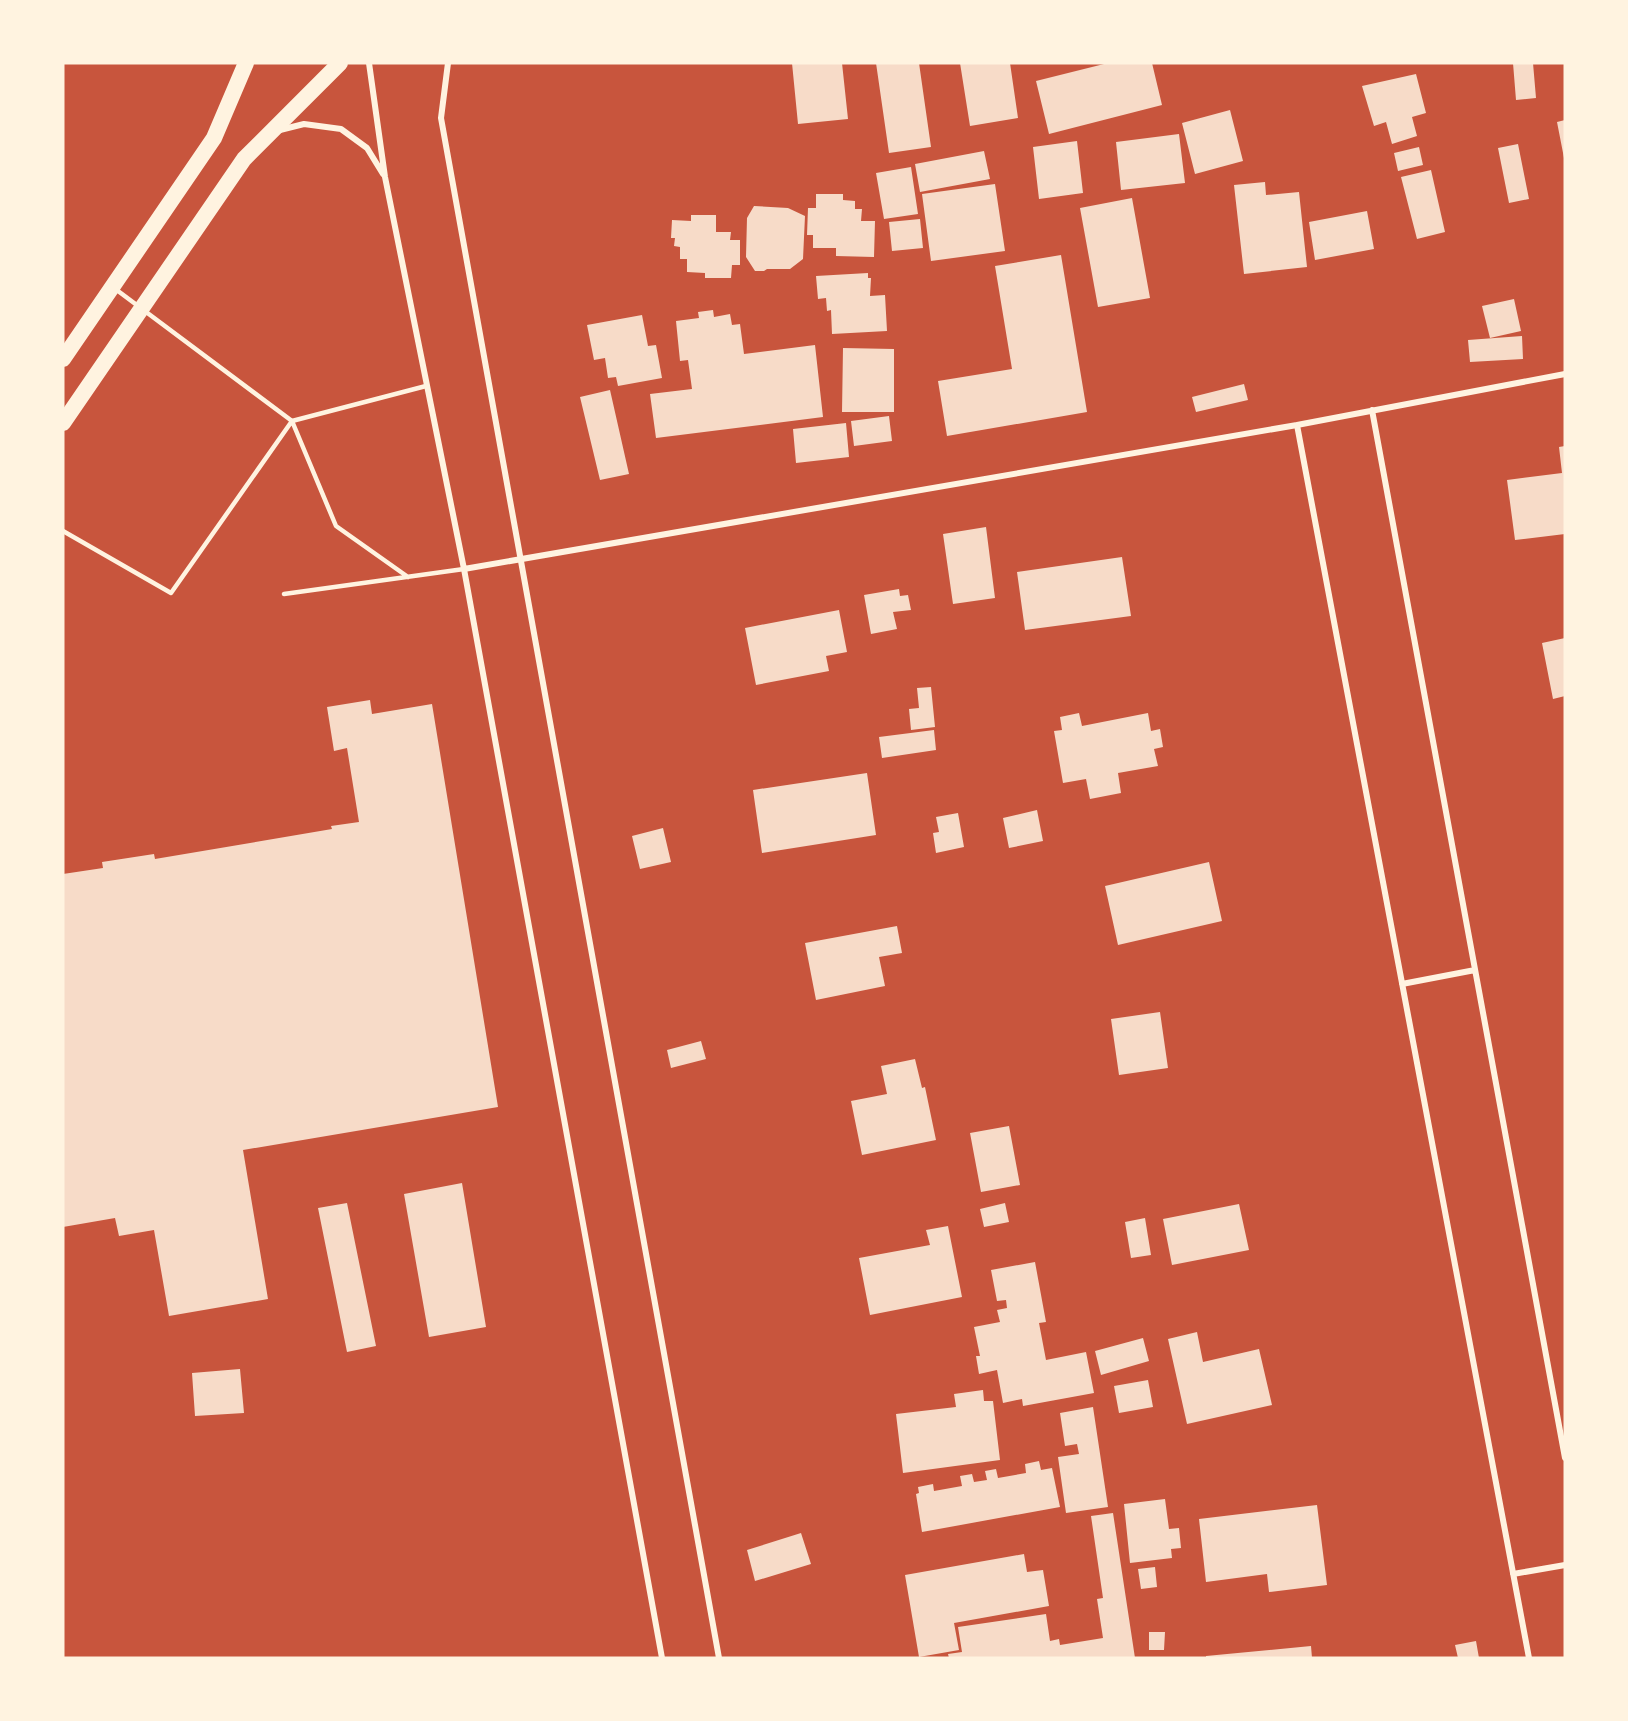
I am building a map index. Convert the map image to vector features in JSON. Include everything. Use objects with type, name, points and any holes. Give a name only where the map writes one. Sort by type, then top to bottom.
[{"type":"highway","points":[[63,359],[214,138],[246,63]]},
{"type":"highway","points":[[63,423],[244,159],[340,63]]},
{"type":"street","points":[[369,63],[385,177],[464,569],[662,1658]]},
{"type":"street","points":[[448,63],[441,118],[719,1658]]},
{"type":"street","points":[[270,133],[304,124],[341,129],[367,148],[385,177]]},
{"type":"street","points":[[464,569],[1297,425],[1565,374]]},
{"type":"street","points":[[1372,410],[1565,1458]]},
{"type":"street","points":[[1297,425],[1529,1658]]},
{"type":"street","points":[[1402,984],[1476,970]]},
{"type":"street","points":[[1513,1574],[1565,1565]]},
{"type":"lane","points":[[112,287],[291,421],[336,526],[408,576]]},
{"type":"lane","points":[[63,531],[171,593],[291,421],[426,386]]},
{"type":"lane","points":[[284,594],[464,569]]},
{"type":"building","points":[[792,63],[842,63],[848,119],[798,124]]},
{"type":"building","points":[[876,63],[919,63],[931,147],[889,153]]},
{"type":"building","points":[[960,63],[1010,63],[1018,118],[970,126]]},
{"type":"building","points":[[1108,63],[1152,63],[1162,105],[1049,134],[1036,81]]},
{"type":"building","points":[[1513,63],[1533,63],[1536,98],[1516,100]]},
{"type":"building","points":[[1416,74],[1426,113],[1412,117],[1417,136],[1392,144],[1386,122],[1374,126],[1362,86]]},
{"type":"building","points":[[1230,110],[1243,161],[1195,174],[1182,123]]},
{"type":"building","points":[[1565,120],[1565,158],[1564,158],[1557,122]]},
{"type":"building","points":[[1179,134],[1185,183],[1121,190],[1116,142]]},
{"type":"building","points":[[1077,141],[1083,193],[1039,199],[1033,147]]},
{"type":"building","points":[[1518,144],[1529,199],[1509,203],[1498,148]]},
{"type":"building","points":[[1419,147],[1423,165],[1398,171],[1394,153]]},
{"type":"building","points":[[984,151],[990,179],[920,192],[915,164]]},
{"type":"building","points":[[911,167],[918,214],[884,219],[876,173]]},
{"type":"building","points":[[1431,170],[1445,232],[1417,239],[1401,177]]},
{"type":"building","points":[[1265,182],[1266,195],[1299,192],[1307,267],[1244,274],[1234,185]]},
{"type":"building","points":[[995,184],[1005,251],[931,261],[922,194]]},
{"type":"building","points":[[816,194],[843,194],[843,200],[855,201],[855,209],[862,209],[861,221],[875,221],[874,257],[836,256],[836,248],[813,248],[813,235],[807,235],[808,208],[816,208]]},
{"type":"building","points":[[1132,198],[1150,298],[1098,307],[1080,208]]},
{"type":"building","points":[[754,206],[788,208],[805,216],[803,259],[790,269],[755,271],[746,257],[747,218]]},
{"type":"building","points":[[1367,211],[1374,249],[1315,260],[1309,222]]},
{"type":"building","points":[[691,215],[716,215],[716,232],[731,232],[730,240],[740,240],[740,265],[732,265],[731,278],[705,278],[705,273],[687,272],[687,259],[680,259],[680,247],[674,246],[675,238],[671,238],[672,220],[691,221]]},
{"type":"building","points":[[920,219],[923,248],[892,251],[889,222]]},
{"type":"building","points":[[1061,255],[1087,412],[947,436],[938,381],[1012,369],[995,266]]},
{"type":"building","points":[[868,273],[868,278],[871,278],[870,296],[885,295],[887,331],[832,334],[831,310],[827,311],[826,298],[818,299],[816,276]]},
{"type":"building","points":[[1514,299],[1521,331],[1490,338],[1482,306]]},
{"type":"building","points":[[713,310],[714,317],[730,314],[732,325],[740,324],[744,354],[815,345],[823,417],[656,438],[650,394],[692,389],[688,360],[680,361],[676,321],[699,318],[698,312]]},
{"type":"building","points":[[642,315],[648,346],[656,345],[662,378],[618,386],[616,377],[608,378],[605,358],[594,360],[587,325]]},
{"type":"building","points":[[1522,336],[1523,359],[1470,362],[1468,340]]},
{"type":"building","points":[[843,348],[894,349],[894,412],[842,412]]},
{"type":"building","points":[[1244,384],[1248,400],[1196,412],[1192,397]]},
{"type":"building","points":[[610,390],[629,474],[600,480],[580,397]]},
{"type":"building","points":[[889,416],[892,441],[854,446],[851,421]]},
{"type":"building","points":[[846,423],[849,457],[796,463],[793,429]]},
{"type":"building","points":[[1565,446],[1565,534],[1515,540],[1507,480],[1562,473],[1559,447]]},
{"type":"building","points":[[986,527],[995,598],[953,604],[943,534]]},
{"type":"building","points":[[1122,557],[1131,616],[1025,630],[1017,572]]},
{"type":"building","points":[[899,589],[900,596],[908,595],[911,610],[893,612],[897,629],[871,634],[864,595]]},
{"type":"building","points":[[839,610],[847,652],[826,656],[829,671],[756,685],[745,628]]},
{"type":"building","points":[[1565,638],[1565,696],[1553,699],[1542,643]]},
{"type":"building","points":[[931,687],[935,727],[911,730],[909,709],[919,708],[917,688]]},
{"type":"building","points":[[370,700],[372,714],[432,704],[498,1107],[243,1150],[268,1299],[169,1316],[154,1230],[119,1236],[115,1218],[63,1227],[63,874],[103,868],[102,862],[154,854],[155,859],[332,829],[331,826],[359,822],[347,748],[334,751],[327,707]]},
{"type":"building","points":[[1079,713],[1082,726],[1148,713],[1151,731],[1160,729],[1163,747],[1154,749],[1158,766],[1118,773],[1121,793],[1090,799],[1086,779],[1063,783],[1054,731],[1062,730],[1060,717]]},
{"type":"building","points":[[934,730],[936,750],[882,758],[879,737]]},
{"type":"building","points":[[867,773],[876,835],[762,853],[753,790]]},
{"type":"building","points":[[1037,810],[1043,841],[1009,848],[1003,818]]},
{"type":"building","points":[[958,813],[964,847],[936,853],[933,833],[939,832],[936,817]]},
{"type":"building","points":[[663,828],[671,862],[640,869],[632,836]]},
{"type":"building","points":[[1209,862],[1222,921],[1118,945],[1105,886]]},
{"type":"building","points":[[897,926],[902,953],[879,957],[885,986],[816,1000],[805,943]]},
{"type":"building","points":[[1160,1012],[1168,1068],[1119,1075],[1111,1019]]},
{"type":"building","points":[[701,1041],[706,1059],[671,1068],[667,1050]]},
{"type":"building","points":[[915,1059],[922,1088],[925,1087],[936,1140],[862,1155],[851,1101],[887,1094],[881,1066]]},
{"type":"building","points":[[1009,1126],[1020,1185],[981,1192],[970,1133]]},
{"type":"building","points":[[462,1183],[486,1327],[429,1337],[404,1194]]},
{"type":"building","points":[[347,1203],[376,1346],[347,1352],[318,1208]]},
{"type":"building","points":[[1005,1203],[1009,1222],[984,1227],[980,1209]]},
{"type":"building","points":[[1239,1204],[1249,1250],[1172,1265],[1163,1219]]},
{"type":"building","points":[[1145,1218],[1151,1255],[1131,1258],[1125,1222]]},
{"type":"building","points":[[948,1226],[962,1297],[870,1315],[859,1258],[930,1245],[926,1230]]},
{"type":"building","points":[[1035,1262],[1046,1322],[1039,1323],[1046,1360],[1086,1352],[1094,1393],[1023,1406],[1022,1399],[1003,1403],[997,1370],[979,1374],[976,1356],[980,1356],[974,1327],[1000,1322],[997,1310],[1007,1308],[1006,1300],[997,1301],[991,1270]]},
{"type":"building","points":[[1197,1332],[1203,1362],[1259,1349],[1272,1405],[1187,1424],[1168,1339]]},
{"type":"building","points":[[1143,1338],[1149,1361],[1101,1375],[1095,1351]]},
{"type":"building","points":[[240,1369],[244,1413],[195,1416],[192,1373]]},
{"type":"building","points":[[1148,1380],[1153,1407],[1119,1413],[1114,1386]]},
{"type":"building","points":[[983,1390],[984,1401],[993,1401],[1000,1460],[903,1473],[896,1414],[956,1407],[954,1394]]},
{"type":"building","points":[[1093,1407],[1108,1507],[1066,1513],[1058,1457],[1079,1454],[1077,1444],[1065,1446],[1060,1413]]},
{"type":"building","points":[[1039,1461],[1041,1470],[1052,1468],[1060,1507],[922,1532],[916,1494],[919,1493],[918,1487],[933,1484],[934,1491],[962,1486],[960,1476],[972,1474],[974,1482],[987,1480],[985,1471],[996,1469],[998,1478],[1026,1473],[1025,1464]]},
{"type":"building","points":[[1165,1499],[1169,1529],[1179,1528],[1181,1548],[1171,1549],[1172,1558],[1130,1563],[1124,1504]]},
{"type":"building","points":[[1317,1505],[1327,1585],[1269,1592],[1267,1574],[1206,1582],[1199,1519]]},
{"type":"building","points":[[1113,1513],[1135,1658],[949,1658],[948,1654],[962,1652],[958,1627],[1046,1614],[1050,1641],[1059,1639],[1060,1645],[1103,1638],[1097,1599],[1103,1598],[1091,1516]]},
{"type":"building","points":[[801,1533],[811,1564],[755,1581],[747,1550]]},
{"type":"building","points":[[1024,1554],[1027,1572],[1043,1570],[1049,1606],[954,1623],[959,1650],[919,1657],[905,1575]]},
{"type":"building","points":[[1155,1567],[1157,1587],[1141,1589],[1138,1569]]},
{"type":"building","points":[[1149,1632],[1165,1632],[1164,1650],[1149,1650]]},
{"type":"building","points":[[1476,1641],[1479,1658],[1458,1658],[1455,1645]]},
{"type":"building","points":[[1311,1646],[1312,1658],[1206,1658],[1206,1656]]}]
